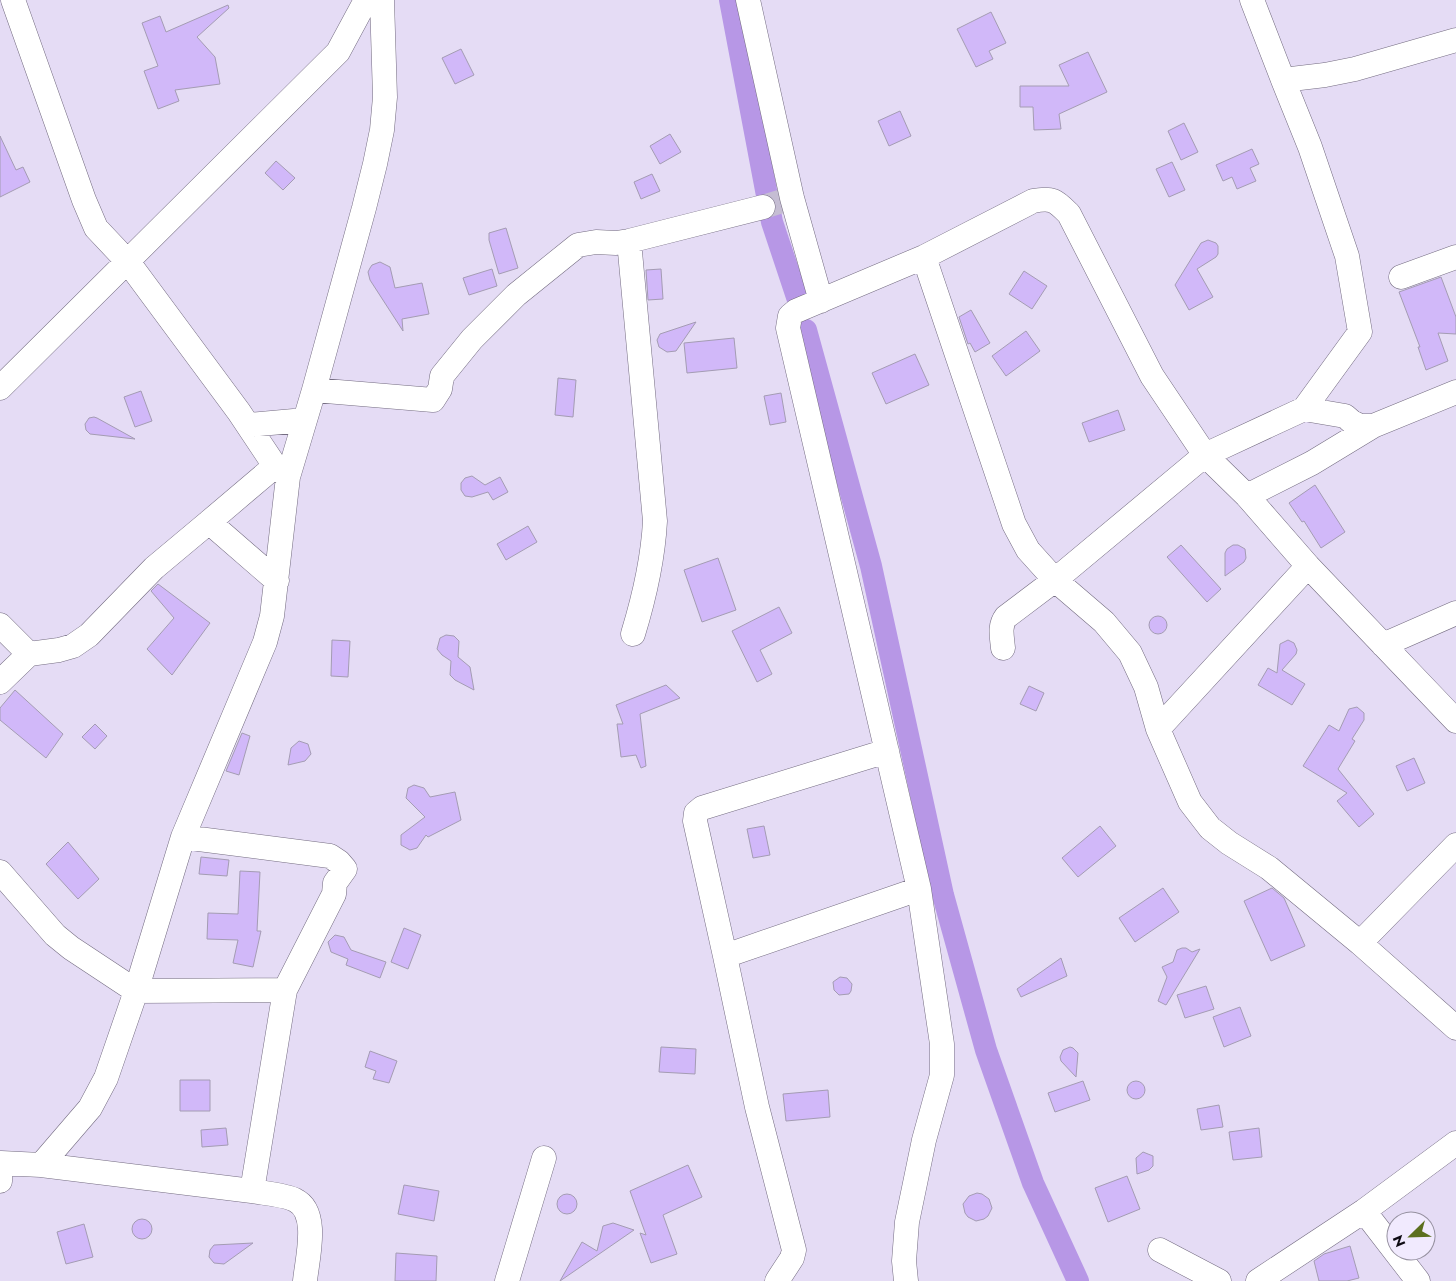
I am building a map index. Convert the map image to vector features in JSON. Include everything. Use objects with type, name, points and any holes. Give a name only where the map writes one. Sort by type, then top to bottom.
[{"type":"street","points":[[14,0],[84,200],[96,228],[128,262],[282,472]]},
{"type":"street","points":[[0,388],[338,52],[366,0]]},
{"type":"street","points":[[42,1165],[90,1108],[106,1078],[136,991],[183,837],[265,642],[272,616],[277,581],[282,472],[305,420],[314,390],[375,164],[382,130],[385,96],[382,0]]},
{"type":"street","points":[[748,0],[792,198],[821,301]]},
{"type":"street","points":[[1003,648],[1001,627],[1002,621],[1006,617],[1055,580],[1205,456],[1304,408],[1360,332],[1346,256],[1310,147],[1252,0]]},
{"type":"street","points":[[1283,80],[1326,75],[1355,69],[1456,40]]},
{"type":"street","points":[[906,1281],[904,1261],[907,1222],[924,1140],[942,1075],[942,1044],[919,889],[788,328],[790,316],[796,310],[924,258],[1034,201],[1046,198],[1057,202],[1069,214],[1152,376],[1205,456],[1247,496],[1308,566],[1456,721]]},
{"type":"street","points":[[314,390],[433,400],[440,389],[442,376],[472,339],[516,295],[578,245],[596,242],[616,243],[629,241],[763,207]]},
{"type":"street","points":[[629,241],[655,521],[642,606],[633,634]]},
{"type":"street","points":[[1401,277],[1456,257]]},
{"type":"street","points":[[924,258],[1014,524],[1028,550],[1055,580],[1104,622],[1130,653],[1146,687],[1158,729],[1190,802],[1210,828],[1269,868],[1360,943],[1456,1028]]},
{"type":"street","points":[[1247,496],[1312,463],[1374,426],[1456,392]]},
{"type":"street","points":[[1304,408],[1345,416],[1360,426],[1374,426]]},
{"type":"street","points":[[248,425],[305,420]]},
{"type":"street","points":[[0,682],[29,654],[73,646],[89,635],[154,568],[209,522],[282,472]]},
{"type":"street","points":[[209,522],[277,581]]},
{"type":"street","points":[[1158,729],[1308,566]]},
{"type":"street","points":[[1383,644],[1456,613]]},
{"type":"street","points":[[0,625],[29,654]]},
{"type":"street","points":[[777,1281],[792,1258],[794,1250],[756,1108],[726,956],[695,821],[696,813],[712,804],[887,752]]},
{"type":"street","points":[[183,837],[330,856],[345,869],[335,883],[334,894],[285,990],[252,1191]]},
{"type":"street","points":[[1360,943],[1456,845]]},
{"type":"street","points":[[0,872],[55,935],[70,948],[136,991],[285,990]]},
{"type":"street","points":[[726,956],[919,889]]},
{"type":"street","points":[[1258,1281],[1364,1211],[1456,1143]]},
{"type":"street","points":[[507,1281],[544,1158]]},
{"type":"street","points":[[0,1164],[42,1165],[252,1191],[295,1200],[304,1209],[310,1221],[305,1281]]},
{"type":"street","points":[[1364,1211],[1418,1281]]},
{"type":"street","points":[[1160,1250],[1219,1281]]},
{"type":"building","points":[[228,5],[229,8],[197,37],[215,57],[220,84],[175,90],[179,101],[158,109],[144,71],[158,66],[142,23],[160,16],[166,32]]},
{"type":"building","points":[[991,12],[1006,43],[989,51],[993,59],[976,67],[957,29]]},
{"type":"building","points":[[461,49],[474,75],[455,84],[442,58]]},
{"type":"building","points":[[1088,52],[1107,92],[1059,114],[1061,129],[1034,130],[1033,107],[1020,107],[1020,86],[1069,86],[1059,65]]},
{"type":"building","points":[[900,111],[911,136],[889,146],[878,121]]},
{"type":"building","points":[[1184,123],[1198,152],[1181,160],[1168,131]]},
{"type":"building","points":[[670,134],[681,152],[660,164],[650,146]]},
{"type":"building","points":[[0,136],[16,170],[23,167],[30,182],[0,197]]},
{"type":"building","points":[[1252,149],[1259,164],[1250,168],[1256,181],[1237,189],[1232,177],[1223,181],[1216,165]]},
{"type":"building","points":[[276,161],[295,178],[283,190],[265,173]]},
{"type":"building","points":[[1172,162],[1185,190],[1169,197],[1156,169]]},
{"type":"building","points":[[652,174],[660,191],[641,199],[634,182]]},
{"type":"building","points":[[506,228],[518,268],[499,274],[489,240],[489,233]]},
{"type":"building","points":[[1208,240],[1216,243],[1218,254],[1197,269],[1213,297],[1189,310],[1175,285],[1201,243]]},
{"type":"building","points":[[380,262],[390,267],[395,288],[422,283],[429,314],[402,319],[403,331],[370,280],[368,272],[370,268],[372,265]]},
{"type":"building","points":[[492,269],[497,286],[469,295],[463,278]]},
{"type":"building","points":[[661,269],[663,299],[648,300],[646,270]]},
{"type":"building","points":[[1024,271],[1047,286],[1032,309],[1009,294]]},
{"type":"building","points":[[1441,277],[1456,317],[1456,334],[1438,333],[1448,361],[1426,370],[1418,347],[1420,347],[1399,292]]},
{"type":"building","points":[[971,310],[990,343],[975,352],[970,343],[968,344],[959,317]]},
{"type":"building","points":[[696,322],[676,351],[667,352],[659,347],[657,340],[660,334]]},
{"type":"building","points":[[1026,331],[1040,351],[1006,376],[992,356]]},
{"type":"building","points":[[734,338],[737,368],[687,373],[684,343]]},
{"type":"building","points":[[915,354],[929,385],[886,404],[872,373]]},
{"type":"building","points":[[558,378],[576,380],[573,417],[555,415]]},
{"type":"building","points":[[141,391],[152,421],[135,427],[124,397]]},
{"type":"building","points":[[781,393],[786,422],[770,425],[764,396]]},
{"type":"building","points":[[1118,410],[1125,430],[1089,442],[1082,423]]},
{"type":"building","points":[[94,417],[135,439],[90,434],[86,430],[85,424],[89,418]]},
{"type":"building","points":[[472,476],[485,485],[500,477],[508,492],[493,500],[488,492],[472,497],[465,496],[461,490],[461,483],[465,478]]},
{"type":"building","points":[[1315,485],[1345,532],[1321,548],[1304,521],[1302,522],[1289,503]]},
{"type":"building","points":[[528,526],[537,542],[506,560],[497,544]]},
{"type":"building","points":[[1181,545],[1221,589],[1207,602],[1167,557]]},
{"type":"building","points":[[1233,545],[1238,545],[1245,549],[1246,558],[1244,562],[1225,576],[1225,553]]},
{"type":"building","points":[[718,558],[736,610],[702,622],[684,570]]},
{"type":"building","points":[[158,584],[210,623],[172,675],[147,649],[174,618],[151,591]]},
{"type":"building","points":[[779,607],[792,633],[760,650],[772,674],[757,682],[732,631]]},
{"type":"building","points":[[1154,616],[1162,616],[1167,621],[1165,632],[1154,634],[1149,629],[1149,621]]},
{"type":"building","points":[[446,635],[454,636],[459,641],[458,657],[470,667],[474,690],[455,680],[450,675],[451,661],[437,649],[440,638]]},
{"type":"building","points":[[332,640],[350,641],[348,677],[331,676]]},
{"type":"building","points":[[1288,640],[1294,643],[1297,650],[1296,654],[1282,670],[1305,684],[1292,705],[1258,685],[1268,668],[1277,673],[1280,644]]},
{"type":"building","points":[[666,685],[680,698],[640,714],[646,766],[641,768],[636,755],[621,757],[617,724],[623,724],[616,705]]},
{"type":"building","points":[[1029,686],[1044,693],[1036,711],[1020,704]]},
{"type":"building","points":[[15,690],[63,734],[46,758],[0,720],[0,708]]},
{"type":"building","points":[[1357,707],[1364,713],[1364,720],[1352,739],[1355,741],[1338,769],[1374,814],[1359,827],[1337,801],[1347,793],[1303,766],[1329,725],[1339,731],[1349,709]]},
{"type":"building","points":[[95,724],[107,736],[95,749],[82,737]]},
{"type":"building","points":[[242,733],[250,736],[239,775],[226,771]]},
{"type":"building","points":[[299,741],[308,744],[311,754],[305,761],[288,765],[291,748]]},
{"type":"building","points":[[1414,758],[1425,783],[1407,791],[1396,766]]},
{"type":"building","points":[[414,785],[424,788],[430,797],[455,792],[461,820],[428,837],[426,835],[417,848],[410,850],[401,845],[401,835],[425,817],[406,798],[408,788]]},
{"type":"building","points":[[764,826],[770,855],[753,858],[747,829]]},
{"type":"building","points":[[1100,826],[1116,846],[1078,877],[1062,858]]},
{"type":"building","points":[[68,842],[99,879],[78,899],[46,864]]},
{"type":"building","points":[[201,857],[229,860],[227,876],[199,874]]},
{"type":"building","points":[[240,871],[260,872],[257,931],[261,931],[253,967],[233,963],[238,940],[207,939],[208,913],[238,914]]},
{"type":"building","points":[[1163,888],[1179,912],[1135,942],[1119,918]]},
{"type":"building","points":[[1272,888],[1284,898],[1305,946],[1271,961],[1244,901]]},
{"type":"building","points":[[404,928],[421,935],[408,969],[391,962]]},
{"type":"building","points":[[335,935],[344,937],[351,950],[386,962],[380,978],[346,965],[348,959],[331,952],[328,942]]},
{"type":"building","points":[[1182,948],[1192,952],[1200,949],[1166,1005],[1158,1001],[1167,977],[1162,967],[1173,962],[1177,950]]},
{"type":"building","points":[[1061,958],[1067,976],[1021,997],[1017,989]]},
{"type":"building","points":[[840,977],[847,978],[852,984],[849,994],[839,995],[834,990],[833,982]]},
{"type":"building","points":[[1206,986],[1214,1009],[1185,1018],[1177,995]]},
{"type":"building","points":[[1240,1007],[1251,1036],[1224,1047],[1213,1017]]},
{"type":"building","points":[[661,1047],[696,1049],[695,1074],[659,1072]]},
{"type":"building","points":[[1070,1047],[1078,1053],[1076,1077],[1061,1061],[1060,1057],[1063,1050]]},
{"type":"building","points":[[370,1051],[397,1061],[389,1083],[373,1079],[376,1071],[365,1067]]},
{"type":"building","points":[[180,1080],[210,1080],[210,1111],[180,1111]]},
{"type":"building","points":[[1083,1081],[1090,1100],[1055,1112],[1048,1093]]},
{"type":"building","points":[[1132,1081],[1140,1081],[1145,1086],[1143,1097],[1132,1099],[1127,1094],[1127,1086]]},
{"type":"building","points":[[828,1090],[830,1117],[786,1121],[783,1094]]},
{"type":"building","points":[[1219,1105],[1223,1127],[1201,1130],[1197,1109]]},
{"type":"building","points":[[226,1128],[228,1145],[202,1147],[201,1130]]},
{"type":"building","points":[[1259,1128],[1262,1157],[1233,1160],[1229,1132]]},
{"type":"building","points":[[1143,1152],[1153,1156],[1153,1166],[1149,1170],[1137,1174],[1136,1158]]},
{"type":"building","points":[[688,1165],[702,1197],[663,1215],[677,1254],[651,1263],[640,1233],[646,1235],[630,1191]]},
{"type":"building","points":[[1127,1176],[1140,1209],[1108,1222],[1095,1188]]},
{"type":"building","points":[[404,1185],[439,1191],[434,1221],[398,1214]]},
{"type":"building","points":[[977,1193],[989,1199],[992,1208],[988,1216],[976,1221],[968,1217],[963,1204],[969,1196]]},
{"type":"building","points":[[563,1194],[571,1194],[577,1200],[577,1208],[571,1214],[563,1214],[557,1208],[557,1200]]},
{"type":"building","points":[[138,1219],[146,1219],[152,1225],[152,1233],[146,1239],[138,1239],[132,1233],[132,1225]]},
{"type":"building","points":[[613,1223],[634,1230],[560,1281],[582,1242],[597,1251],[603,1226]]},
{"type":"building","points":[[84,1224],[93,1257],[66,1264],[57,1232]]},
{"type":"building","points":[[253,1243],[224,1264],[214,1263],[209,1257],[210,1250],[214,1245]]},
{"type":"building","points":[[1350,1246],[1359,1278],[1347,1281],[1319,1281],[1314,1261],[1324,1254]]},
{"type":"building","points":[[396,1253],[437,1256],[436,1281],[395,1281]]},
{"type":"waterway","points":[[730,0],[772,222],[797,297]]},
{"type":"waterway","points":[[806,330],[871,566],[943,895],[986,1050],[1033,1183],[1078,1281]]},
{"type":"tunnel","points":[[763,207],[792,198]]}]
